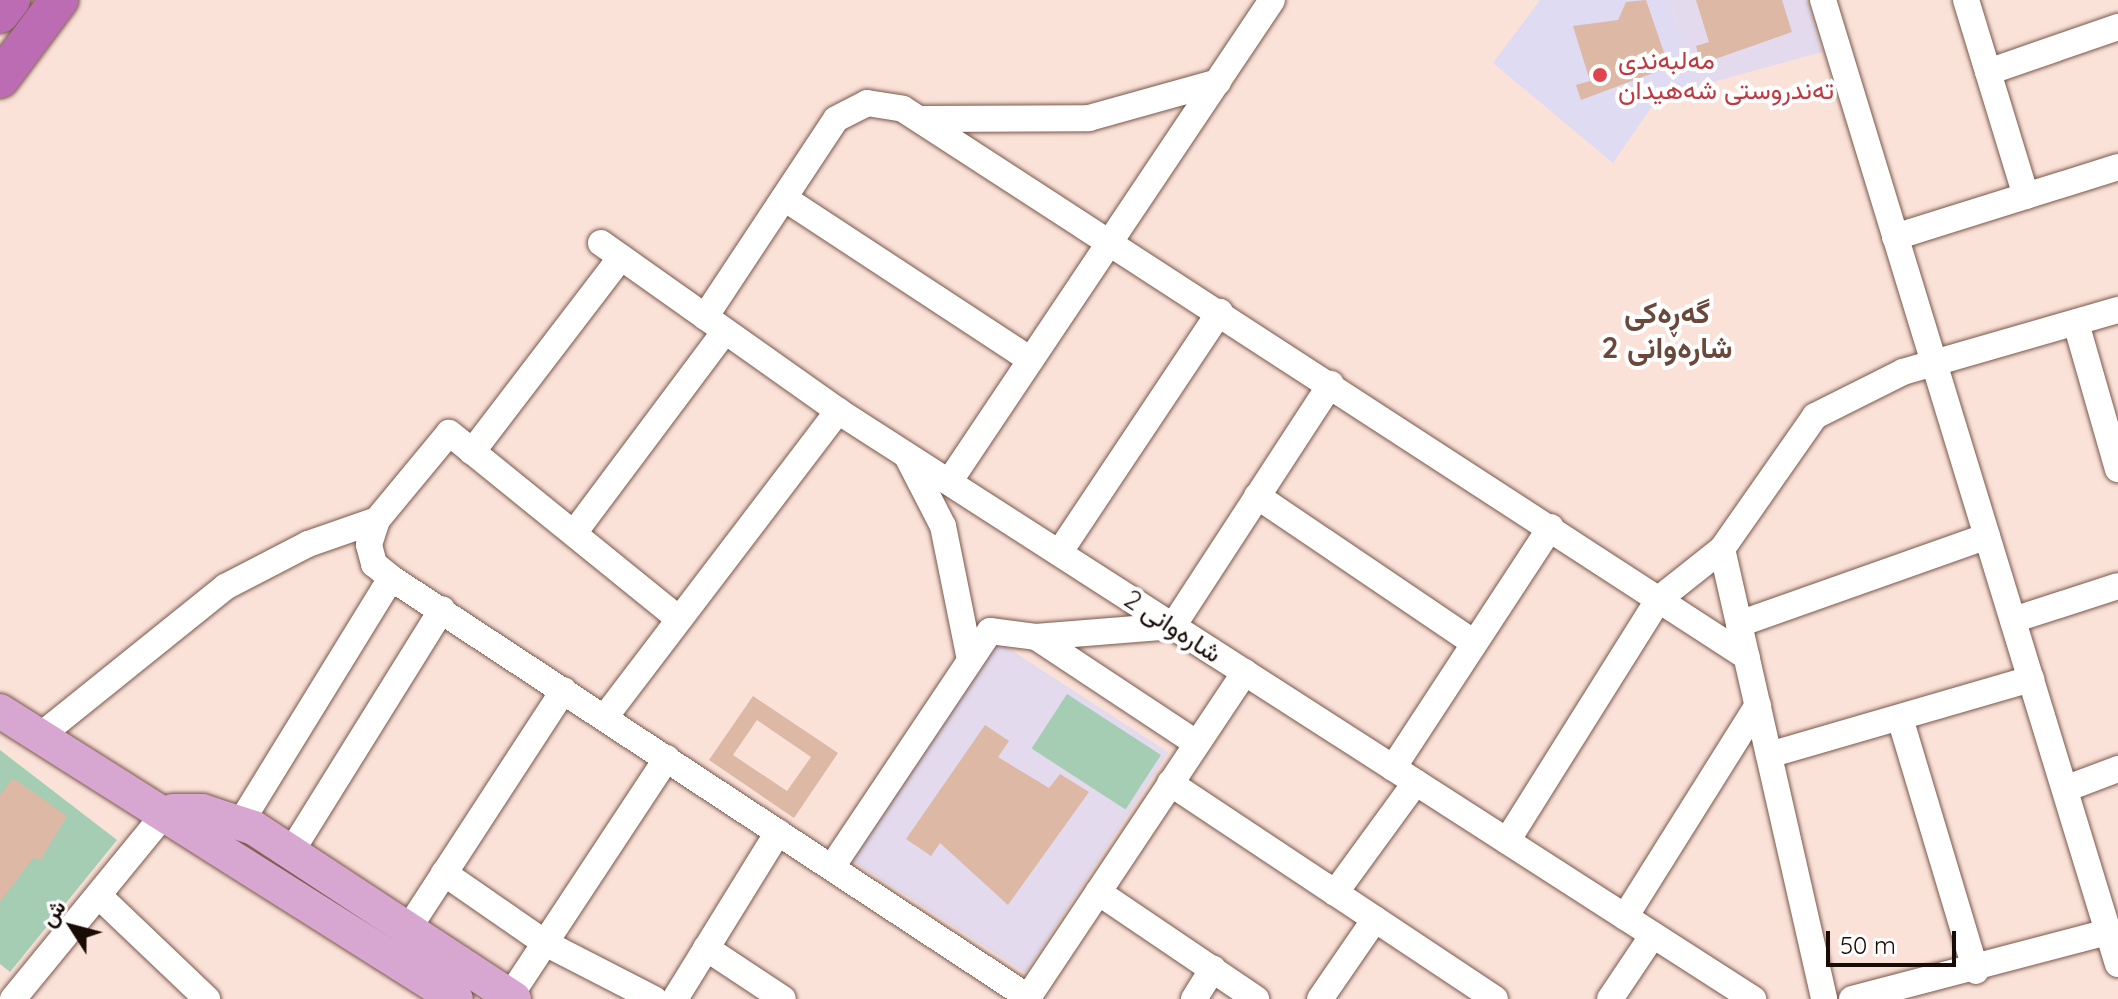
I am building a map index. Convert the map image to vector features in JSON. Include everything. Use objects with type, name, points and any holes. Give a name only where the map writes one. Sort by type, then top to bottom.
[{"type":"highway","points":[[0,14],[11,0]]},
{"type":"highway","points":[[0,79],[59,0]]},
{"type":"main road","points":[[0,711],[166,812],[448,997]]},
{"type":"main road","points":[[166,812],[202,811],[241,822],[512,998]]},
{"type":"street","points":[[949,482],[1272,0]]},
{"type":"street","points":[[1823,0],[2118,964]]},
{"type":"street","points":[[1966,0],[2026,196]]},
{"type":"street","points":[[1988,72],[2118,27]]},
{"type":"street","points":[[920,119],[1089,118],[1218,82]]},
{"type":"street","points":[[574,533],[715,324],[784,198],[836,119],[867,103],[920,119],[1747,657]]},
{"type":"street","points":[[1895,237],[2118,167]]},
{"type":"street","points":[[784,198],[1031,360]]},
{"type":"street","name":"شارەوانی 2","points":[[472,452],[611,250],[838,411],[1753,999]]},
{"type":"street","points":[[1507,841],[1659,599],[1722,549],[1815,416],[1934,363],[2118,310]]},
{"type":"street","points":[[1059,553],[1220,312]]},
{"type":"street","points":[[2076,323],[2118,469]]},
{"type":"street","points":[[832,867],[969,655],[990,631],[1036,637],[1173,626],[1331,384]]},
{"type":"street","points":[[605,717],[838,411]]},
{"type":"street","points":[[679,619],[449,433],[377,520],[369,545],[374,564],[391,578],[1028,998],[1245,672]]},
{"type":"street","points":[[907,455],[943,526],[969,655]]},
{"type":"street","points":[[1257,496],[1474,643]]},
{"type":"street","points":[[40,736],[225,587],[308,544],[377,520]]},
{"type":"street","points":[[1393,768],[1551,527]]},
{"type":"street","points":[[1739,624],[1987,536]]},
{"type":"street","points":[[1722,549],[1819,995]]},
{"type":"street","points":[[241,822],[391,578]]},
{"type":"street","points":[[2013,620],[2118,586]]},
{"type":"street","points":[[291,852],[442,609]]},
{"type":"street","points":[[1036,637],[1196,743]]},
{"type":"street","points":[[1769,755],[2031,679]]},
{"type":"street","points":[[408,929],[564,690]]},
{"type":"street","points":[[1625,917],[1758,705]]},
{"type":"street","points":[[1900,718],[1976,971]]},
{"type":"street","points":[[512,998],[667,758]]},
{"type":"street","points":[[2065,789],[2118,769]]},
{"type":"street","points":[[1335,893],[1416,782]]},
{"type":"street","points":[[1170,783],[1495,999]]},
{"type":"street","points":[[13,999],[100,897],[166,812]]},
{"type":"street","points":[[675,999],[778,832]]},
{"type":"street","points":[[444,873],[545,943],[654,999]]},
{"type":"street","points":[[1098,892],[1256,999]]},
{"type":"street","points":[[100,897],[207,999]]},
{"type":"street","points":[[1320,999],[1375,919]]},
{"type":"street","points":[[1852,999],[1950,989],[1976,971],[2108,932]]},
{"type":"street","points":[[1610,999],[1653,935]]},
{"type":"street","points":[[706,948],[783,999]]},
{"type":"street","points":[[1194,999],[1213,969]]},
{"type":"shaded area","name":"مەلبەندی تەندروستی شەهیدان","points":[[1540,0],[1670,0],[1695,87],[1657,99],[1613,163],[1493,63]]},
{"type":"shaded area","points":[[1670,0],[1807,0],[1822,52],[1695,87]]},
{"type":"shaded area","points":[[994,639],[1168,752],[1025,973],[851,860]]},
{"type":"green space","points":[[1067,694],[1161,755],[1126,810],[1032,749]]},
{"type":"green space","points":[[0,750],[117,840],[10,972],[0,964]]},
{"type":"building","points":[[1646,0],[1669,67],[1581,100],[1576,85],[1590,81],[1573,26],[1618,20],[1626,2]]},
{"type":"building","points":[[1696,0],[1782,0],[1792,32],[1701,64],[1696,46],[1709,42]]},
{"type":"building","points":[[753,696],[838,753],[794,818],[709,760]],"holes":[[[757,720],[811,757],[787,791],[733,755]]]},
{"type":"building","points":[[985,725],[1009,741],[998,757],[1049,788],[1060,774],[1089,792],[1008,905],[940,843],[931,856],[906,839]]},
{"type":"building","points":[[13,778],[67,816],[40,861],[34,857],[0,902],[0,795]]},
{"type":"place","name":"مەلبەندی تەندروستی شەهیدان","points":[[1600,75]]},
{"type":"district","name":"گەڕەکی شارەوانی 2","points":[[1667,329]]}]
